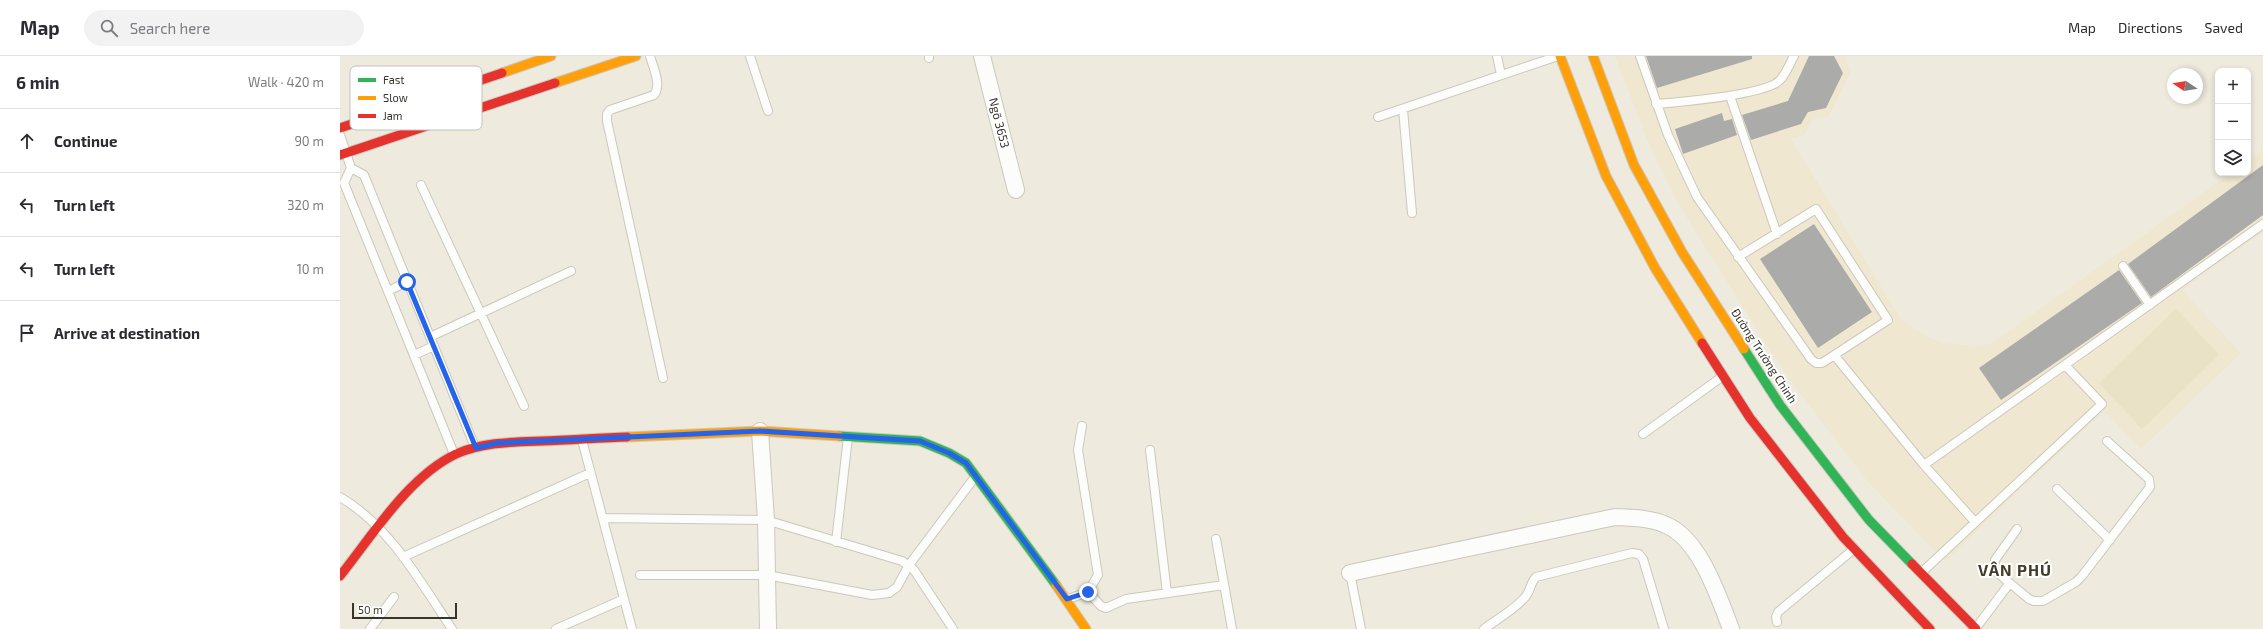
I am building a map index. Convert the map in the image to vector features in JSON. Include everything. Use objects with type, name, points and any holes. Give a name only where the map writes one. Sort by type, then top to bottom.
[{"type":"main road","points":[[482,80],[551,56]]},
{"type":"main road","points":[[482,108],[636,56]]},
{"type":"main road","points":[[1559,56],[1606,176],[1656,268],[1750,418],[1854,549],[1930,629]]},
{"type":"main road","name":"Đường Trường Chinh","points":[[1593,56],[1634,165],[1687,259],[1780,404],[1869,520],[1976,629]]},
{"type":"main road","points":[[340,128],[350,125]]},
{"type":"main road","points":[[343,154],[415,130]]},
{"type":"main road","points":[[340,576],[407,494],[428,474],[454,455],[476,448],[498,443],[760,431],[920,441],[949,453],[966,463],[1067,599],[1086,629]]},
{"type":"street","name":"Ngõ 3653","points":[[982,56],[1016,190]]},
{"type":"street","points":[[760,431],[766,520],[768,629]]},
{"type":"street","points":[[1350,573],[1615,517],[1646,520],[1667,525],[1680,534],[1697,553],[1714,585],[1731,629]]},
{"type":"lane","points":[[650,56],[658,86],[657,91],[654,95],[610,110],[607,114],[607,121],[663,378]]},
{"type":"lane","points":[[750,56],[768,110]]},
{"type":"lane","points":[[1497,56],[1502,75]]},
{"type":"lane","points":[[1378,117],[1559,56]]},
{"type":"lane","points":[[1640,56],[1668,135],[1697,197],[1738,258],[1811,359],[1816,363],[1822,363],[1888,320],[1816,209],[1738,258]]},
{"type":"lane","points":[[1656,104],[1730,96],[1775,84],[1780,80],[1794,56]]},
{"type":"lane","points":[[1730,96],[1777,234]]},
{"type":"lane","points":[[1403,109],[1412,213]]},
{"type":"lane","points":[[340,135],[343,154],[351,168],[364,175],[476,448]]},
{"type":"lane","points":[[351,168],[344,183],[454,455]]},
{"type":"lane","points":[[421,185],[524,406]]},
{"type":"lane","points":[[1924,465],[2263,224]]},
{"type":"lane","points":[[2123,266],[2150,305]]},
{"type":"lane","points":[[430,337],[571,271]]},
{"type":"lane","points":[[388,291],[407,282]]},
{"type":"lane","points":[[414,355],[434,346]]},
{"type":"lane","points":[[1834,356],[1924,465],[1975,522]]},
{"type":"lane","points":[[1920,573],[2102,404],[2065,365]]},
{"type":"lane","points":[[1642,434],[1724,376]]},
{"type":"lane","points":[[1067,599],[1088,592],[1098,575],[1078,450],[1082,426]]},
{"type":"lane","points":[[836,542],[848,436]]},
{"type":"lane","points":[[582,439],[632,629]]},
{"type":"lane","points":[[2017,529],[1993,565],[1994,570],[2009,584],[2034,601],[2043,600],[2076,582],[2150,487],[2150,481],[2108,442]]},
{"type":"lane","points":[[1150,450],[1167,593]]},
{"type":"lane","points":[[403,557],[590,473]]},
{"type":"lane","points":[[640,575],[767,575],[872,595],[889,593],[897,587],[909,565],[976,476]]},
{"type":"lane","points":[[2057,489],[2110,540]]},
{"type":"lane","points":[[340,497],[379,528],[403,557],[452,629]]},
{"type":"lane","points":[[603,518],[766,520],[909,565],[952,629]]},
{"type":"lane","points":[[1216,539],[1232,629]]},
{"type":"lane","points":[[1777,622],[1776,616],[1778,612],[1854,549]]},
{"type":"lane","points":[[1484,629],[1525,597],[1530,590],[1532,581],[1536,577],[1632,553],[1639,554],[1643,559],[1664,629]]},
{"type":"lane","points":[[1350,573],[1361,629]]},
{"type":"lane","points":[[1976,629],[2009,584]]},
{"type":"lane","points":[[1088,592],[1101,606],[1106,608],[1126,599],[1224,585]]},
{"type":"lane","points":[[370,629],[394,597]]},
{"type":"lane","points":[[556,629],[624,599]]},
{"type":"shaded area","points":[[1615,56],[1846,56],[1845,59],[1851,71],[1829,116],[1813,119],[1804,135],[1791,139],[1900,318],[1927,337],[1943,343],[1974,346],[1991,344],[2227,176],[2251,176],[2251,159],[2263,150],[2263,232],[2182,290],[2241,353],[2141,449],[2104,411],[1945,561],[1868,482],[1797,389],[1768,347],[1679,205],[1649,144]]},
{"type":"shaded area","points":[[2176,309],[2219,355],[2142,429],[2099,383]]},
{"type":"building","points":[[1646,56],[1752,56],[1752,59],[1657,88]]},
{"type":"building","points":[[1809,56],[1834,56],[1843,73],[1826,108],[1808,112],[1801,124],[1751,140],[1742,115],[1788,101]]},
{"type":"building","points":[[1722,113],[1724,121],[1732,119],[1737,135],[1683,154],[1675,129]]},
{"type":"building","points":[[2263,165],[2263,215],[2151,297],[2128,264],[2248,176],[2251,176],[2251,174]]},
{"type":"building","points":[[1814,224],[1872,312],[1818,348],[1760,259]]},
{"type":"building","points":[[2119,270],[2142,303],[2001,400],[1979,368]]},
{"type":"traffic: fast","points":[[1744,349],[1780,405],[1869,520],[1912,564]]},
{"type":"traffic: fast","points":[[839,436],[920,441],[949,453],[966,463],[1056,585]]},
{"type":"traffic: slow","points":[[502,73],[551,56]]},
{"type":"traffic: slow","points":[[555,83],[636,56]]},
{"type":"traffic: slow","points":[[1560,56],[1606,176],[1655,268],[1702,343]]},
{"type":"traffic: slow","points":[[1593,56],[1634,165],[1682,252],[1744,349]]},
{"type":"traffic: slow","points":[[627,437],[760,431],[839,436]]},
{"type":"traffic: slow","points":[[1056,585],[1086,629]]},
{"type":"traffic: jam","points":[[482,80],[502,73]]},
{"type":"traffic: jam","points":[[482,107],[555,83]]},
{"type":"traffic: jam","points":[[340,128],[350,125]]},
{"type":"traffic: jam","points":[[340,155],[415,130]]},
{"type":"traffic: jam","points":[[1702,343],[1750,418],[1843,537],[1930,629]]},
{"type":"traffic: jam","points":[[340,576],[378,526],[407,492],[422,477],[439,464],[456,454],[477,447],[498,443],[627,437]]},
{"type":"traffic: jam","points":[[1912,564],[1976,629]]},
{"type":"district","name":"VÂN PHÚ","points":[[2015,570]]},
{"type":"route","points":[[407,282],[476,448],[498,443],[760,431],[920,441],[949,453],[966,463],[1067,599],[1088,592]]}]
